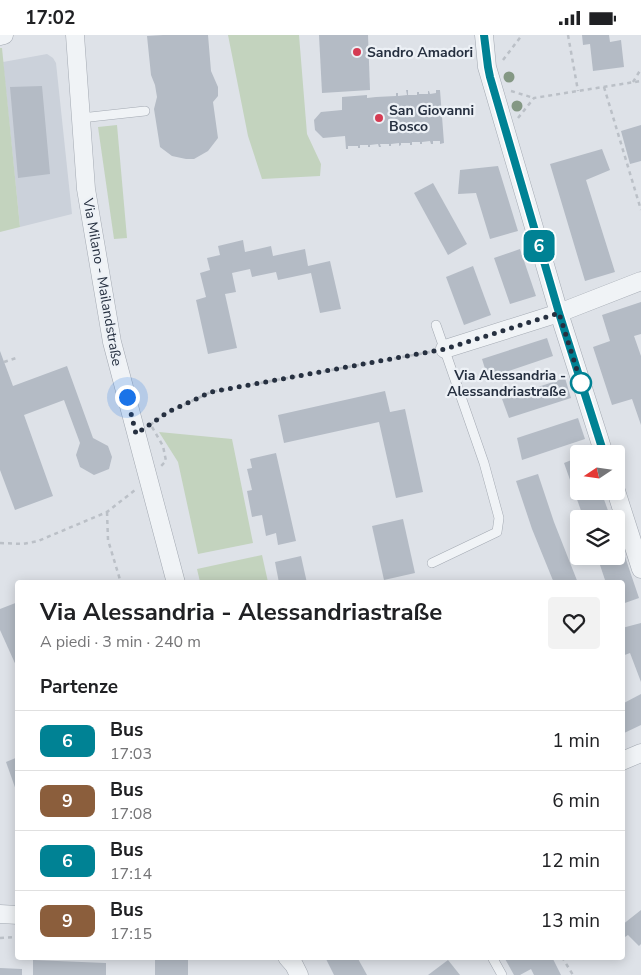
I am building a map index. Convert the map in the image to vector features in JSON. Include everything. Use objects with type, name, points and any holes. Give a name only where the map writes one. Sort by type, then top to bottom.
[{"type":"street","name":"Via Milano - Mailandstraße","points":[[75,35],[86,189],[112,342],[175,580]]},
{"type":"street","points":[[484,35],[488,67],[512,153],[559,313],[601,445]]},
{"type":"street","points":[[445,349],[559,313],[641,281]]},
{"type":"street","points":[[619,500],[641,569]]},
{"type":"street","points":[[625,760],[641,753]]},
{"type":"street","points":[[0,914],[15,915]]},
{"type":"lane","points":[[81,118],[145,111]]},
{"type":"lane","points":[[432,563],[497,532],[499,518],[484,463],[436,325]]},
{"type":"lane","points":[[494,960],[502,975]]},
{"type":"path","points":[[522,35],[492,82],[534,98],[641,81]]},
{"type":"path","points":[[568,35],[578,91]]},
{"type":"path","points":[[633,82],[641,69]]},
{"type":"path","points":[[604,87],[641,210]]},
{"type":"path","points":[[507,133],[534,98]]},
{"type":"path","points":[[136,434],[168,412],[211,392],[445,349]]},
{"type":"path","points":[[4,362],[16,359]]},
{"type":"path","points":[[0,543],[23,544],[38,541],[106,512],[148,479]]},
{"type":"path","points":[[106,512],[108,540],[120,580]]},
{"type":"path","points":[[0,938],[15,937]]},
{"type":"path","points":[[564,960],[573,975]]},
{"type":"shaded area","points":[[47,54],[56,63],[72,214],[20,227],[3,62]]},
{"type":"green space","points":[[228,35],[299,35],[307,134],[321,164],[320,176],[262,179],[248,136]]},
{"type":"green space","points":[[0,48],[2,48],[20,227],[0,232]]},
{"type":"green space","points":[[117,125],[127,238],[114,239],[98,127]]},
{"type":"green space","points":[[159,432],[232,439],[253,543],[198,554],[178,462]]},
{"type":"green space","points":[[262,555],[268,580],[200,580],[197,569]]},
{"type":"building","points":[[208,35],[211,71],[218,87],[218,96],[213,102],[218,138],[208,151],[194,159],[172,156],[160,147],[154,109],[157,97],[151,75],[147,36]]},
{"type":"building","points":[[319,35],[368,35],[370,90],[322,93]]},
{"type":"building","points":[[582,35],[609,35],[610,42],[621,40],[624,67],[593,71],[590,44],[583,45]]},
{"type":"building","points":[[42,86],[50,174],[18,178],[10,87]]},
{"type":"building","name":"San Giovanni Bosco","points":[[406,90],[408,90],[408,95],[417,95],[417,92],[419,94],[428,94],[429,91],[430,94],[440,90],[444,143],[440,144],[440,141],[433,141],[433,144],[430,141],[422,142],[422,144],[420,142],[412,142],[412,145],[410,143],[401,143],[399,146],[399,143],[391,144],[391,146],[389,144],[380,144],[381,147],[378,144],[370,145],[370,147],[368,145],[360,145],[360,148],[358,146],[348,146],[348,149],[346,149],[345,136],[323,138],[315,130],[314,120],[321,112],[342,110],[342,97],[367,95],[367,98],[396,96],[396,93],[398,93],[398,96],[407,95]]},
{"type":"building","points":[[641,125],[641,161],[630,164],[621,131]]},
{"type":"building","points":[[602,149],[610,170],[586,180],[615,272],[585,281],[550,164]]},
{"type":"building","points":[[498,166],[518,231],[490,239],[476,193],[458,194],[460,170]]},
{"type":"building","points":[[433,183],[467,244],[448,255],[414,193]]},
{"type":"building","points":[[243,240],[245,252],[271,246],[273,256],[305,249],[308,266],[330,261],[341,309],[320,313],[311,273],[278,280],[276,272],[252,277],[250,269],[232,273],[236,292],[225,294],[237,348],[208,354],[196,300],[206,297],[200,273],[210,270],[207,258],[220,255],[218,246]]},
{"type":"building","points":[[520,249],[536,296],[510,304],[494,258]]},
{"type":"building","points":[[473,266],[491,315],[464,325],[446,277]]},
{"type":"building","points":[[641,302],[641,334],[634,336],[641,356],[641,425],[632,399],[612,405],[593,347],[610,341],[602,315]]},
{"type":"building","points":[[547,338],[553,356],[488,378],[482,359]]},
{"type":"building","points":[[0,351],[13,386],[67,366],[93,438],[108,446],[112,457],[109,469],[94,475],[80,467],[76,455],[80,443],[64,400],[24,415],[53,496],[15,510],[0,470]]},
{"type":"building","points":[[565,378],[571,398],[509,418],[502,399]]},
{"type":"building","points":[[385,391],[390,412],[405,409],[423,492],[396,498],[379,422],[284,443],[278,415]]},
{"type":"building","points":[[578,418],[585,439],[522,460],[517,438]]},
{"type":"building","points":[[276,453],[296,541],[278,545],[276,533],[266,536],[262,515],[252,517],[247,491],[252,490],[247,469],[252,468],[250,459]]},
{"type":"building","points":[[570,461],[570,480],[564,463]]},
{"type":"building","points":[[538,474],[577,580],[553,580],[532,529],[516,481]]},
{"type":"building","points":[[577,500],[604,500],[608,510],[581,510]]},
{"type":"building","points":[[403,519],[415,573],[384,580],[372,526]]},
{"type":"building","points":[[301,556],[306,580],[278,580],[275,562]]},
{"type":"building","points":[[625,557],[639,598],[625,603],[625,580],[605,580],[600,565],[625,565]]},
{"type":"building","points":[[15,603],[15,663],[0,630],[0,609]]},
{"type":"building","points":[[641,623],[641,682],[630,653],[625,655],[625,627]]},
{"type":"building","points":[[641,694],[641,725],[625,733],[625,702]]},
{"type":"building","points":[[15,758],[15,787],[6,762]]},
{"type":"building","points":[[641,910],[641,944],[639,946],[628,935],[625,937],[625,923]]},
{"type":"building","points":[[33,960],[106,963],[106,975],[33,975]]},
{"type":"building","points":[[155,960],[188,960],[188,975],[155,975]]},
{"type":"building","points":[[326,960],[359,960],[367,975],[334,975]]},
{"type":"building","points":[[448,960],[460,975],[428,975]]},
{"type":"building","points":[[506,960],[554,960],[561,975],[534,975],[531,969],[520,975],[514,975]]},
{"type":"building","points":[[0,968],[22,969],[22,975],[0,975]]},
{"type":"bus line","name":"6","points":[[484,35],[490,77],[559,313],[601,445]]},
{"type":"place","name":"Sandro Amadori","points":[[357,52]]},
{"type":"place","name":"San Giovanni Bosco","points":[[379,118]]},
{"type":"place","name":"Via Alessandria - Alessandriastraße","points":[[581,383]]},
{"type":"route","points":[[127,397],[136,434],[168,412],[211,392],[445,349],[559,313],[581,383]]}]
